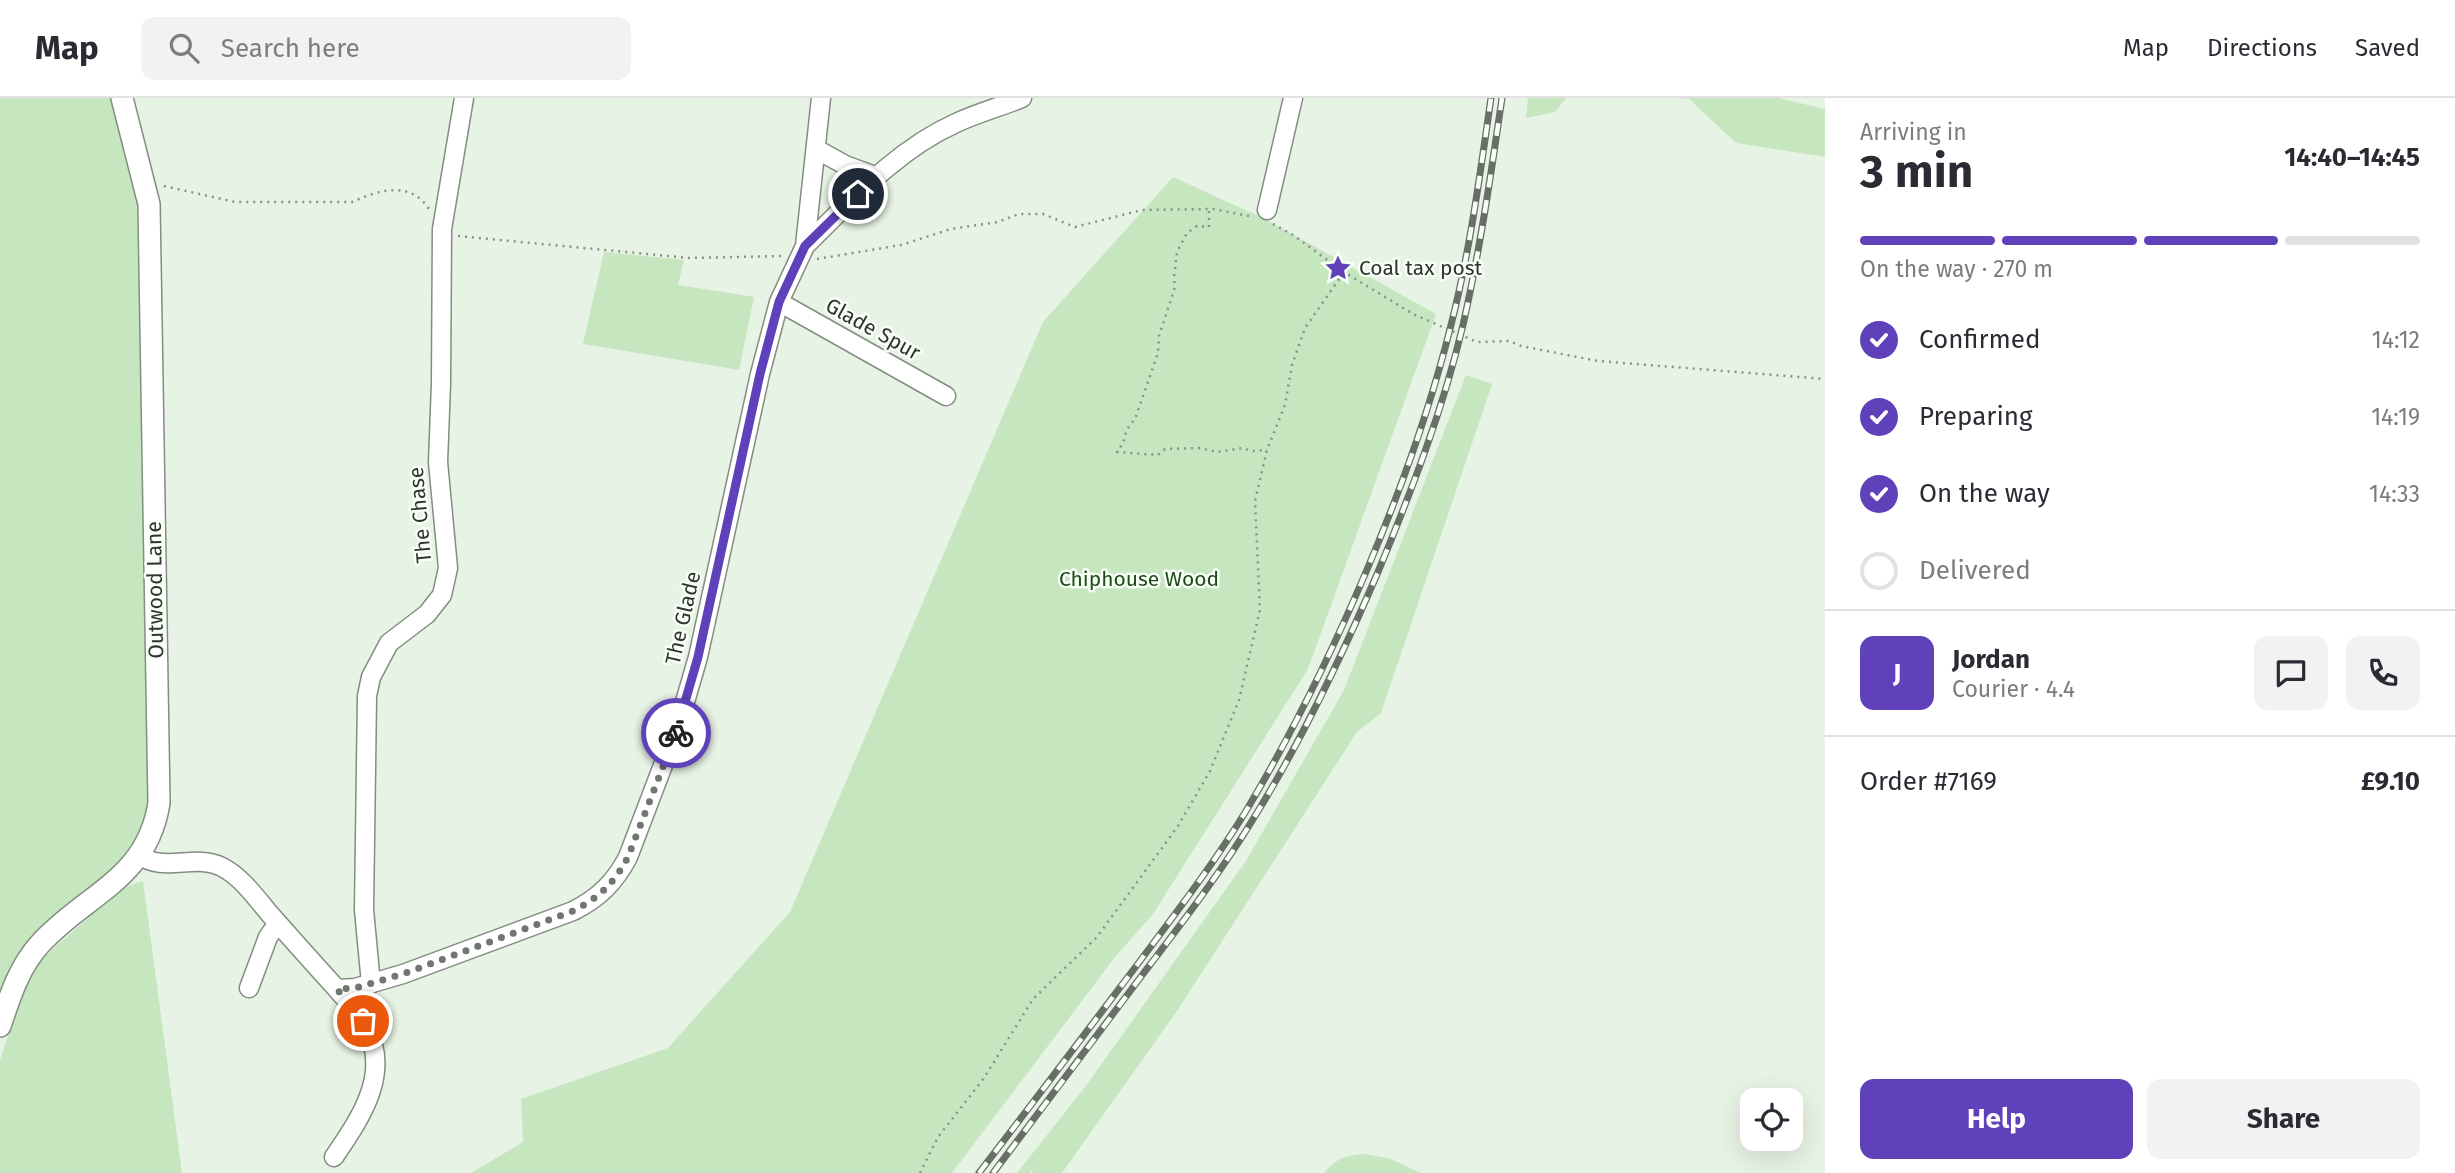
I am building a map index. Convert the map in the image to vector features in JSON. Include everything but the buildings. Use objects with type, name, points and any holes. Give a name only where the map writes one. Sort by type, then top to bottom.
[{"type":"main road","name":"Outwood Lane","points":[[0,1026],[15,984],[30,955],[52,931],[119,879],[152,830],[159,803],[149,204],[122,98]]},
{"type":"street","name":"The Chase","points":[[371,984],[364,909],[367,696],[372,677],[389,643],[427,614],[442,595],[449,568],[438,462],[442,229],[464,98]]},
{"type":"street","name":"The Glade","points":[[337,989],[371,984],[573,911],[590,903],[618,875],[628,857],[678,726],[698,657],[760,374],[779,302],[802,251],[821,98]]},
{"type":"street","points":[[802,251],[875,176],[923,142],[955,123],[1022,98]]},
{"type":"street","points":[[1267,210],[1293,98]]},
{"type":"street","points":[[816,149],[845,165],[875,176]]},
{"type":"street","name":"Glade Spur","points":[[779,302],[946,396]]},
{"type":"street","points":[[138,854],[147,862],[166,864],[206,861],[222,867],[248,888],[363,1021],[374,1049],[369,1100],[362,1117],[334,1157]]},
{"type":"street","points":[[249,988],[268,937],[278,923]]},
{"type":"path","points":[[143,182],[235,202],[352,202],[369,194],[399,190],[416,193],[442,229],[453,236],[690,258],[802,251],[811,260],[901,245],[951,229],[998,222],[1019,214],[1043,214],[1075,227],[1142,211],[1227,211],[1265,219],[1293,234],[1344,272],[1413,314],[1477,342],[1510,341],[1521,346],[1598,361],[1825,379]]},
{"type":"path","points":[[1209,211],[1209,228],[1197,226],[1187,233],[1177,252],[1175,287],[1159,336],[1158,353],[1135,419],[1127,429],[1117,452],[1158,454],[1165,449],[1200,448],[1217,452],[1243,448],[1251,452],[1267,450]]},
{"type":"path","points":[[920,1173],[939,1137],[984,1078],[1033,999],[1097,937],[1178,826],[1210,771],[1239,700],[1260,610],[1255,501],[1267,450],[1285,405],[1292,365],[1305,328],[1344,272]]},
{"type":"green space","points":[[0,98],[122,98],[149,204],[141,446],[151,800],[140,832],[113,870],[0,1002]]},
{"type":"green space","points":[[1528,98],[1566,98],[1555,112],[1526,118]]},
{"type":"green space","points":[[1679,98],[1778,98],[1825,109],[1825,157],[1736,143],[1689,99]]},
{"type":"green space","name":"Chiphouse Wood","points":[[1173,177],[1265,219],[1436,314],[1308,669],[1153,914],[1115,957],[952,1173],[471,1173],[523,1142],[521,1099],[668,1048],[790,912],[1043,322]]},
{"type":"green space","points":[[604,252],[684,260],[678,285],[754,297],[739,370],[583,344]]},
{"type":"green space","points":[[1466,375],[1492,384],[1381,713],[1357,732],[1179,1008],[1062,1173],[1033,1173],[1029,1168],[1031,1173],[1017,1173],[1085,1087],[1246,861],[1344,690]]},
{"type":"green space","points":[[143,881],[182,1173],[0,1173],[0,1060],[28,977],[45,956],[122,888]]},
{"type":"green space","points":[[1363,1154],[1388,1158],[1421,1173],[1324,1173],[1341,1159]]},
{"type":"railway","points":[[979,1173],[1220,851],[1263,782],[1325,663],[1391,512],[1434,388],[1464,269],[1491,98]]},
{"type":"railway","points":[[993,1173],[1229,857],[1306,727],[1336,666],[1402,512],[1446,388],[1475,269],[1502,98]]},
{"type":"way so far","points":[[363,1021],[337,989],[355,988],[403,974],[573,911],[590,903],[605,890],[628,857],[676,733]]},
{"type":"place","name":"Coal tax post","points":[[1338,268]]},
{"type":"route","points":[[676,733],[698,657],[760,374],[779,302],[805,246],[858,194]]}]
